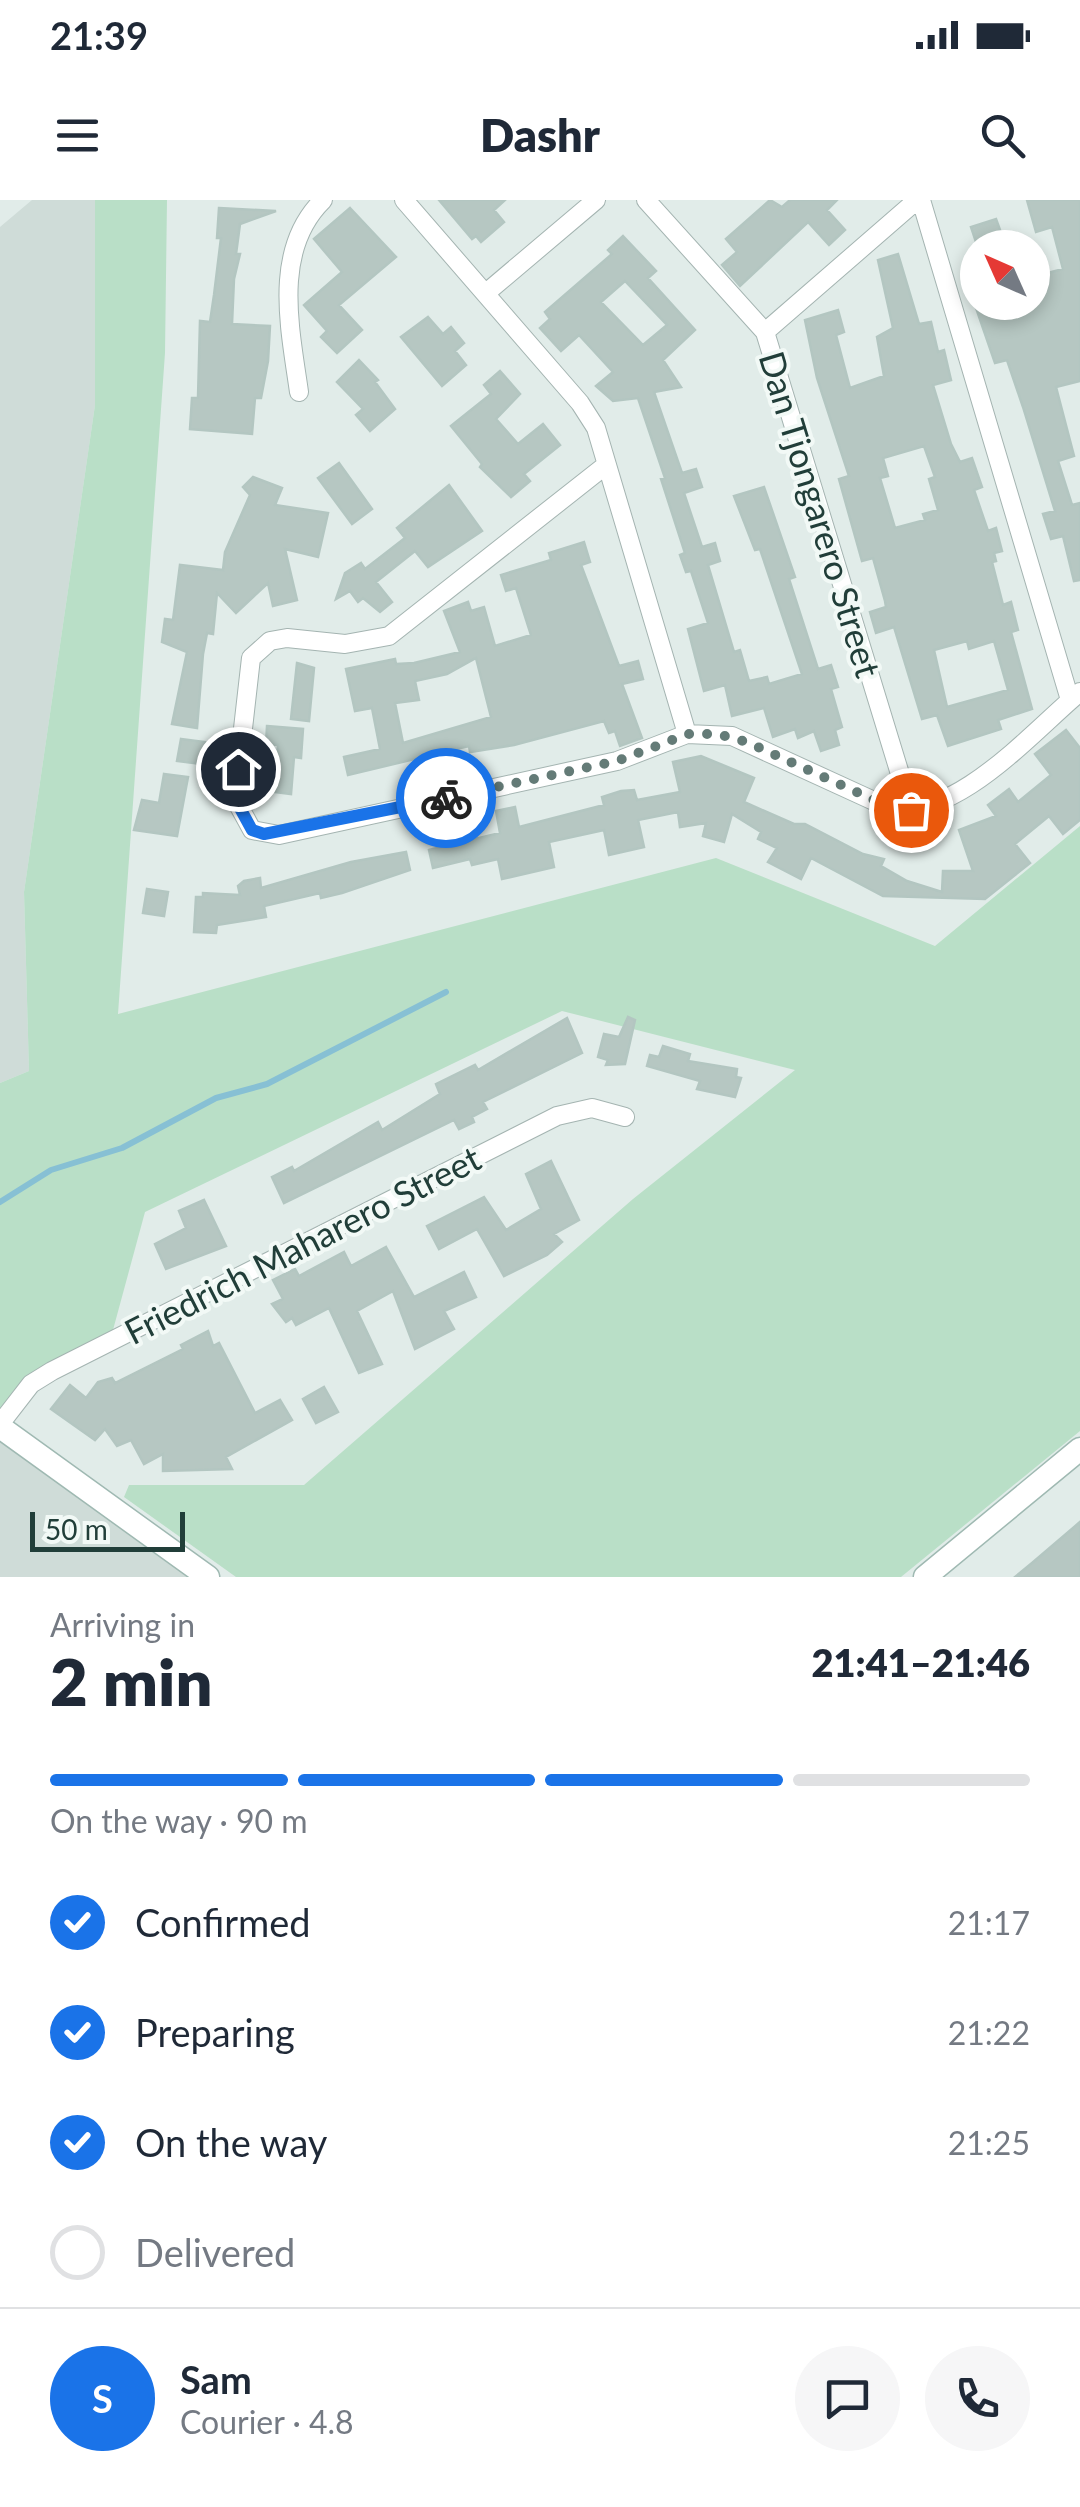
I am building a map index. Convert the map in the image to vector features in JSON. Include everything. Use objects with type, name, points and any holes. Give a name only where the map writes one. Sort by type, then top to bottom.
[{"type":"street","points":[[298,392],[287,306],[292,256],[298,232],[323,200]]},
{"type":"street","points":[[404,200],[580,403],[596,428],[688,734]]},
{"type":"street","points":[[486,293],[596,200]]},
{"type":"street","name":"Dan Tjongarero Street","points":[[646,200],[765,332],[911,810]]},
{"type":"street","points":[[606,465],[389,636],[345,644],[287,638],[260,648],[251,658],[247,678],[235,799],[252,830],[279,835],[617,761],[688,734],[732,736],[887,806],[911,810],[943,802],[973,784],[1075,696],[919,200],[765,332]]},
{"type":"street","name":"Friedrich Maharero Street","points":[[0,1425],[31,1384],[52,1370],[557,1116],[592,1108],[626,1116]]},
{"type":"street","points":[[0,1425],[208,1577]]},
{"type":"street","points":[[924,1577],[1080,1450]]},
{"type":"shaded area","points":[[32,200],[95,200],[95,405],[24,892],[29,1071],[0,1083],[0,227]]},
{"type":"shaded area","points":[[0,1427],[208,1577],[0,1577]]},
{"type":"green space","points":[[95,200],[167,200],[165,353],[118,1014],[716,858],[935,946],[1080,826],[1080,1431],[901,1577],[236,1577],[124,1497],[129,1485],[304,1485],[633,1199],[795,1070],[562,1011],[145,1212],[110,1341],[52,1371],[0,1424],[0,1083],[29,1071],[24,892],[95,405]]},
{"type":"building","points":[[439,200],[505,200],[494,210],[504,222],[481,242],[476,236],[472,239]]},
{"type":"building","points":[[770,200],[782,207],[790,200],[837,200],[827,210],[845,230],[829,245],[808,222],[740,286],[722,265],[737,252],[726,239]]},
{"type":"building","points":[[1027,200],[1080,200],[1080,381],[1056,387],[1074,456],[1058,461],[1072,505],[1080,503],[1080,580],[1074,581],[1063,536],[1051,539],[1043,514],[1055,511],[1007,360],[995,363],[980,320],[1050,320],[1050,272],[1063,269],[1052,227],[1035,230]]},
{"type":"building","points":[[219,208],[276,211],[240,224],[236,254],[240,254],[234,279],[232,324],[270,326],[268,361],[261,398],[255,398],[252,434],[190,429],[192,398],[198,398],[200,321],[210,322],[214,295],[221,238],[217,238]]},
{"type":"building","points":[[350,208],[396,257],[339,305],[362,330],[337,353],[321,337],[327,331],[304,305],[342,272],[314,239]]},
{"type":"building","points":[[996,219],[1000,230],[972,230],[971,227]]},
{"type":"building","points":[[623,236],[656,271],[648,278],[695,330],[663,360],[681,387],[654,392],[682,473],[696,469],[702,487],[684,493],[702,547],[715,543],[720,561],[708,565],[734,652],[740,650],[749,681],[767,677],[769,684],[802,674],[760,549],[755,550],[734,496],[764,487],[795,577],[789,579],[818,669],[831,665],[838,687],[831,689],[842,727],[835,730],[839,745],[821,751],[814,731],[798,738],[795,729],[773,737],[764,708],[732,716],[725,685],[704,691],[688,629],[708,623],[691,571],[686,572],[680,555],[685,553],[661,479],[665,478],[638,398],[613,401],[596,386],[613,372],[579,335],[561,351],[540,328],[550,319],[545,312],[612,254],[608,250]],"holes":[[[625,281],[667,325],[643,345],[601,302]]]},
{"type":"building","points":[[898,254],[919,324],[931,322],[938,352],[944,350],[951,380],[933,385],[960,462],[972,458],[982,487],[974,490],[988,531],[996,528],[1002,551],[994,553],[996,561],[992,562],[1003,605],[1011,602],[1018,630],[1011,632],[1032,709],[998,720],[1001,729],[948,746],[937,715],[922,719],[894,627],[876,633],[870,612],[886,607],[885,601],[873,558],[862,561],[839,479],[849,476],[817,378],[805,320],[838,310],[844,332],[836,335],[850,388],[884,376],[877,337],[893,328],[878,260]],"holes":[[[924,446],[935,477],[929,479],[938,510],[923,514],[925,520],[895,528],[880,478],[888,476],[883,458]],[[967,641],[969,649],[994,641],[1008,690],[947,707],[934,650]]]},
{"type":"building","points":[[428,317],[443,334],[451,327],[464,343],[455,351],[466,365],[442,386],[401,337]]},
{"type":"building","points":[[359,360],[378,380],[375,382],[395,409],[370,431],[356,415],[363,409],[337,382]]},
{"type":"building","points":[[500,371],[520,394],[496,419],[518,444],[543,424],[560,445],[524,474],[530,481],[511,497],[480,467],[482,464],[451,426],[491,394],[484,385]]},
{"type":"building","points":[[339,463],[372,509],[352,524],[318,478]]},
{"type":"building","points":[[253,477],[282,488],[275,505],[328,513],[318,557],[285,549],[297,600],[273,606],[268,583],[236,613],[217,593],[213,634],[207,633],[203,654],[197,728],[172,724],[187,652],[162,642],[165,619],[173,620],[180,565],[223,570],[225,552],[250,495],[243,487]]},
{"type":"building","points":[[449,485],[482,531],[428,567],[415,551],[376,582],[392,602],[380,612],[363,598],[358,602],[350,591],[336,599],[345,573],[361,563],[365,569],[405,538],[397,528]]},
{"type":"building","points":[[584,542],[590,562],[581,565],[619,666],[638,661],[643,679],[622,684],[642,738],[620,746],[615,731],[609,733],[604,721],[514,745],[470,752],[469,746],[348,775],[344,757],[380,749],[372,708],[355,711],[346,669],[395,659],[396,664],[414,663],[460,652],[444,611],[468,602],[471,611],[484,607],[495,646],[531,635],[516,588],[506,591],[501,575],[551,560],[549,553]],"holes":[[[476,658],[491,717],[403,743],[395,703],[419,700],[415,681],[447,674]]]},
{"type":"building","points":[[297,663],[314,668],[309,721],[291,719]]},
{"type":"building","points":[[267,726],[303,729],[301,758],[294,757],[291,794],[274,792],[278,745],[266,744]]},
{"type":"building","points":[[1066,730],[1080,748],[1080,820],[1063,834],[1049,816],[1015,844],[1030,863],[985,899],[883,896],[811,858],[801,879],[768,862],[777,848],[758,839],[761,832],[732,814],[724,842],[703,836],[706,823],[680,827],[678,812],[638,820],[644,847],[609,855],[604,830],[549,842],[554,867],[502,879],[498,859],[472,865],[470,859],[433,868],[429,850],[500,833],[496,811],[515,807],[519,827],[604,805],[602,797],[621,791],[634,790],[637,800],[680,792],[673,762],[701,756],[754,778],[744,802],[794,824],[805,824],[863,854],[884,859],[881,866],[907,881],[942,892],[943,871],[973,871],[959,830],[996,816],[988,805],[1009,789],[1018,802],[1051,775],[1035,754]]},
{"type":"building","points":[[181,739],[205,742],[202,764],[177,761]]},
{"type":"building","points":[[164,774],[188,777],[177,836],[134,830],[142,800],[159,803]]},
{"type":"building","points":[[406,852],[410,870],[342,893],[321,898],[320,893],[264,906],[266,917],[217,925],[216,933],[194,932],[196,897],[203,897],[203,893],[240,895],[238,886],[244,881],[260,878],[261,888],[351,862]]},
{"type":"building","points":[[147,889],[168,892],[164,916],[143,913]]},
{"type":"building","points":[[628,1017],[635,1020],[625,1064],[606,1065],[608,1060],[598,1057],[604,1034],[619,1037]]},
{"type":"building","points":[[567,1018],[582,1053],[483,1102],[487,1109],[472,1117],[474,1122],[459,1129],[454,1120],[284,1203],[272,1177],[292,1167],[294,1171],[378,1122],[382,1130],[440,1094],[436,1084],[475,1065],[478,1070]]},
{"type":"building","points":[[663,1046],[690,1054],[688,1061],[737,1069],[736,1077],[741,1078],[735,1097],[697,1089],[700,1081],[647,1066],[650,1055],[659,1057]]},
{"type":"building","points":[[551,1161],[579,1220],[554,1234],[562,1242],[547,1255],[504,1276],[477,1229],[439,1249],[427,1226],[484,1197],[506,1230],[541,1209],[526,1174]]},
{"type":"building","points":[[204,1200],[226,1246],[166,1269],[155,1244],[186,1228],[179,1211]]},
{"type":"building","points":[[386,1247],[414,1297],[464,1272],[476,1297],[444,1311],[454,1329],[415,1349],[393,1291],[357,1311],[382,1364],[359,1373],[329,1308],[296,1325],[292,1318],[286,1322],[272,1304],[283,1299],[273,1280],[295,1269],[299,1276],[344,1252],[351,1266]]},
{"type":"building","points":[[208,1331],[213,1346],[219,1343],[255,1413],[280,1400],[292,1420],[226,1457],[232,1469],[163,1471],[163,1454],[144,1464],[131,1440],[117,1446],[105,1429],[95,1440],[51,1409],[70,1385],[86,1398],[98,1382],[112,1378],[115,1383],[183,1349],[181,1345]]},
{"type":"building","points":[[324,1387],[338,1412],[316,1423],[303,1399]]},
{"type":"building","points":[[1080,1522],[1080,1577],[1015,1577],[1032,1563]]},
{"type":"waterway","points":[[0,1202],[51,1170],[122,1148],[216,1098],[267,1084],[446,992]]},
{"type":"way so far","points":[[446,798],[617,761],[688,734],[717,734],[747,742],[887,806],[911,810]]},
{"type":"route","points":[[238,769],[235,799],[243,819],[252,830],[264,834],[279,835],[446,798]]}]
